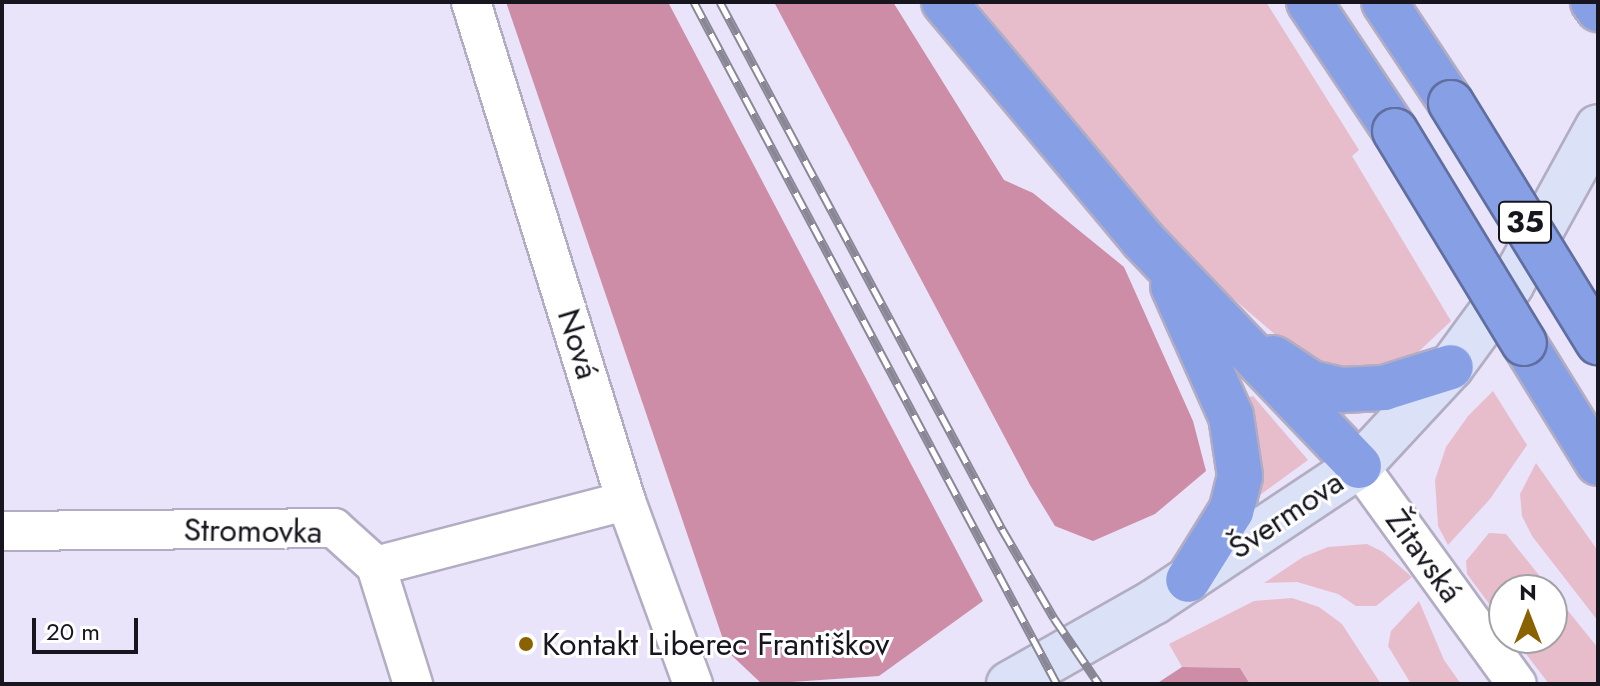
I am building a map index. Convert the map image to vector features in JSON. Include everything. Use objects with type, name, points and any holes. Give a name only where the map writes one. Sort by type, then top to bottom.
[{"type":"highway","points":[[1296,2],[1351,65]]},
{"type":"highway","name":"35","points":[[1309,2],[1395,131],[1598,463]]},
{"type":"highway","name":"35","points":[[1384,2],[1451,103],[1598,342]]},
{"type":"highway","points":[[1593,2],[1598,9]]},
{"type":"highway","points":[[953,9],[1161,258],[1359,466]]},
{"type":"highway","points":[[1161,258],[1263,352],[1311,383],[1342,390],[1384,388],[1451,367]]},
{"type":"highway","points":[[1161,258],[1231,416],[1240,476],[1231,511],[1188,580]]},
{"type":"street","name":"Nová","points":[[471,2],[626,501],[693,684]]},
{"type":"street","name":"Švermova","points":[[1009,684],[1188,580],[1359,466],[1451,367],[1511,285],[1598,127]]},
{"type":"street","name":"Žitavská","points":[[1359,466],[1517,684]]},
{"type":"street","points":[[413,684],[376,566],[626,501]]},
{"type":"street","name":"Stromovka","points":[[2,531],[334,528],[376,566]]},
{"type":"shaded area","points":[[506,2],[668,2],[983,601],[879,676],[762,684],[727,651]]},
{"type":"shaded area","points":[[774,2],[893,2],[1004,180],[1033,193],[1124,267],[1193,421],[1206,471],[1155,514],[1093,541],[1055,526],[1030,485]]},
{"type":"shaded area","points":[[977,2],[1266,2],[1359,150],[1352,156],[1451,321],[1413,357],[1354,376],[1298,354],[1223,290],[1131,193]]},
{"type":"shaded area","points":[[1493,391],[1527,445],[1490,499],[1448,545],[1438,526],[1435,480],[1446,447],[1468,416]]},
{"type":"shaded area","points":[[1253,396],[1308,460],[1253,500],[1246,398]]},
{"type":"shaded area","points":[[1536,463],[1598,551],[1598,621],[1568,582],[1568,574],[1562,574],[1532,536],[1522,516],[1520,494]]},
{"type":"shaded area","points":[[1489,533],[1506,534],[1538,574],[1488,574],[1488,602],[1467,574],[1466,561]]},
{"type":"shaded area","points":[[1367,544],[1383,552],[1412,577],[1376,606],[1356,606],[1338,594],[1297,582],[1264,583],[1303,557],[1328,547]]},
{"type":"shaded area","points":[[1292,598],[1319,607],[1342,624],[1381,684],[1250,684],[1240,668],[1182,667],[1169,644],[1254,601]]},
{"type":"shaded area","points":[[1419,601],[1444,660],[1461,684],[1411,684],[1388,646],[1391,631]]},
{"type":"shaded area","points":[[1568,611],[1598,648],[1598,684],[1549,684],[1526,654],[1568,654]]},
{"type":"shaded area","points":[[1182,667],[1240,668],[1250,684],[1156,684]]},
{"type":"railway","points":[[694,2],[1057,684]]},
{"type":"railway","points":[[720,2],[1002,529],[1054,618],[1099,684]]},
{"type":"place","name":"Kontakt Liberec Františkov","points":[[526,644]]}]
